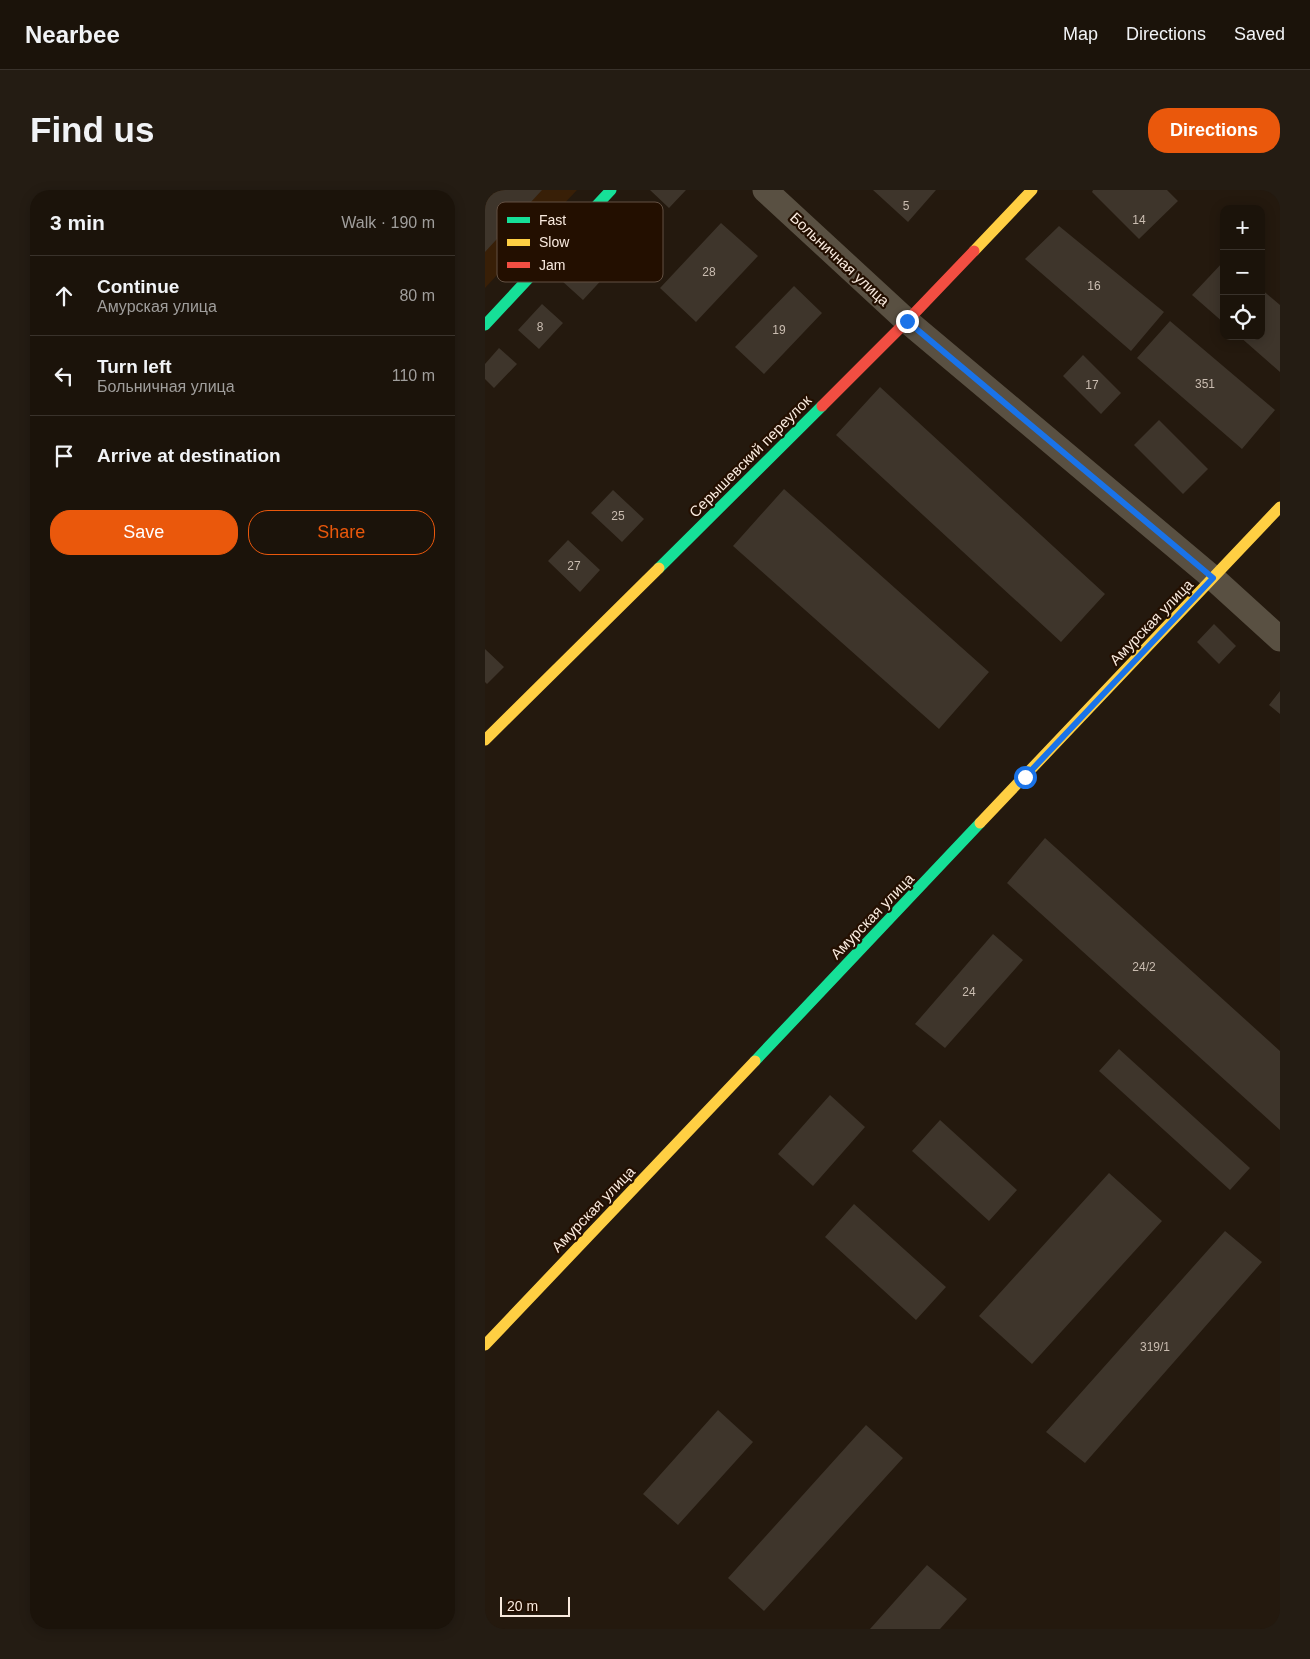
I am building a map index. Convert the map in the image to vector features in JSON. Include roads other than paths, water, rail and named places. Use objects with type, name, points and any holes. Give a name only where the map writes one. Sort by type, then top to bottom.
[{"type":"street","points":[[600,202],[611,190]]},
{"type":"street","name":"Больничная улица","points":[[765,190],[907,321],[1213,578],[1280,639]]},
{"type":"street","name":"Серышевский переулок","points":[[485,740],[907,321],[1032,190]]},
{"type":"street","points":[[485,325],[525,282]]},
{"type":"street","name":"Амурская улица","points":[[485,1345],[1280,507]]}]
